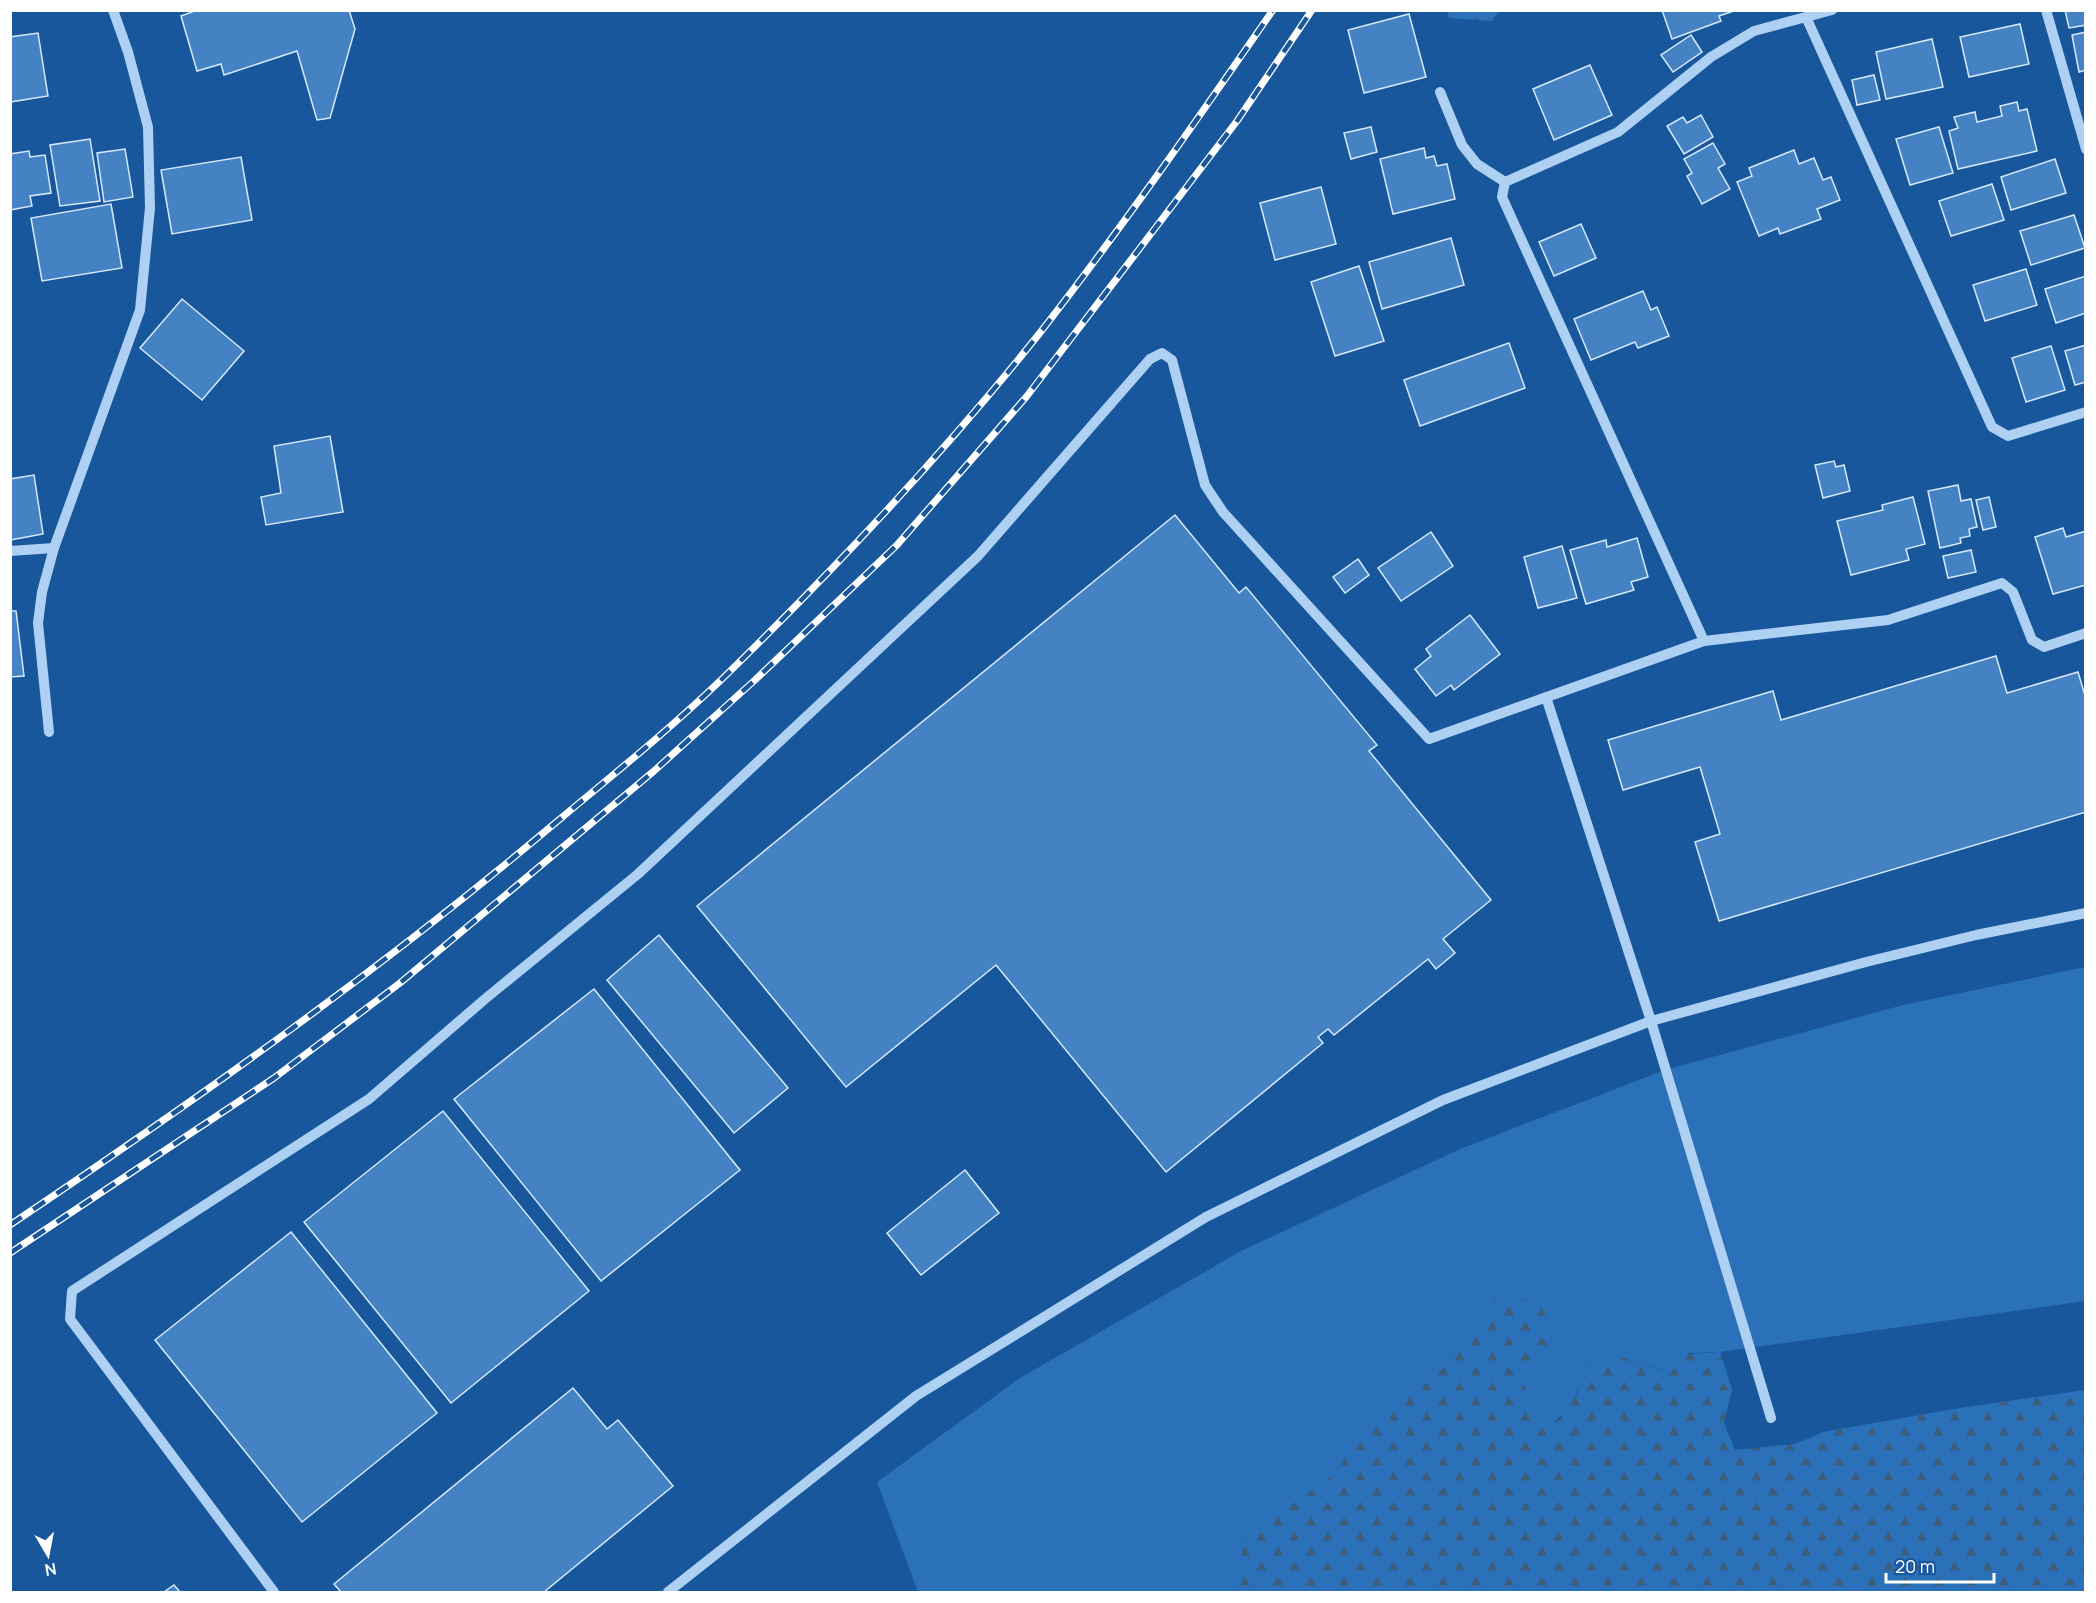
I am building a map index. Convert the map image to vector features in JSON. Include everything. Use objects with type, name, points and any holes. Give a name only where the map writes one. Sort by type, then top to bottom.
[{"type":"street","points":[[49,732],[38,623],[54,548],[140,310],[150,208],[148,127],[128,52],[113,10]]},
{"type":"street","points":[[1505,182],[1618,132],[1711,57],[1754,31],[1832,10]]},
{"type":"street","points":[[2046,10],[2085,149]]},
{"type":"street","points":[[1806,17],[1992,427],[2008,436],[2085,412]]},
{"type":"street","points":[[1440,92],[1462,145],[1477,164],[1505,182]]},
{"type":"street","points":[[1505,182],[1502,197],[1704,641]]},
{"type":"street","points":[[274,1593],[70,1319],[72,1291],[369,1099],[485,999],[638,874],[978,556],[1150,359],[1162,353],[1172,360],[1205,485],[1223,512],[1429,739],[1704,641],[1888,620],[2002,583],[2013,592],[2032,640],[2044,647],[2085,633]]},
{"type":"street","points":[[10,551],[54,548]]},
{"type":"street","points":[[1546,697],[1651,1021],[1771,1418]]},
{"type":"street","points":[[668,1593],[916,1396],[1206,1217],[1443,1100],[1651,1021],[1932,946],[2084,914]]},
{"type":"green space","points":[[1447,10],[1499,11],[1492,21],[1449,18]]},
{"type":"green space","points":[[2085,967],[2085,1301],[1720,1352],[1689,1353],[1671,1373],[1613,1355],[1585,1365],[1579,1387],[1570,1405],[1557,1419],[1537,1431],[1524,1384],[1553,1334],[1540,1303],[1498,1295],[1463,1345],[1367,1416],[1336,1473],[1244,1539],[1236,1592],[918,1592],[877,1482],[1020,1378],[1241,1251],[1460,1149],[1665,1070],[1903,1005]]},
{"type":"green space","points":[[1498,1295],[1540,1303],[1553,1334],[1524,1384],[1557,1422],[1577,1394],[1585,1365],[1613,1355],[1670,1373],[1689,1354],[1720,1352],[1732,1389],[1724,1423],[1735,1450],[1795,1444],[1823,1432],[1960,1408],[2085,1390],[2085,1592],[1236,1592],[1244,1539],[1336,1473],[1367,1416],[1463,1345]]},
{"type":"building","points":[[197,10],[349,10],[355,29],[330,118],[317,120],[297,51],[224,75],[221,64],[197,71],[181,16]]},
{"type":"building","points":[[1662,10],[1734,11],[1719,16],[1721,21],[1672,39]]},
{"type":"building","points":[[2065,10],[2086,10],[2086,25],[2069,28]]},
{"type":"building","points":[[1409,14],[1426,77],[1364,93],[1348,30]]},
{"type":"building","points":[[2020,24],[2029,64],[1969,77],[1960,37]]},
{"type":"building","points":[[2086,32],[2086,70],[2079,72],[2072,35]]},
{"type":"building","points":[[38,33],[48,96],[10,102],[10,37]]},
{"type":"building","points":[[1691,35],[1702,52],[1673,72],[1661,55]]},
{"type":"building","points":[[1932,39],[1943,87],[1886,99],[1876,52]]},
{"type":"building","points":[[1590,65],[1612,115],[1554,140],[1533,89]]},
{"type":"building","points":[[1874,75],[1880,100],[1857,105],[1852,80]]},
{"type":"building","points":[[2017,102],[2019,111],[2027,109],[2037,151],[1958,169],[1949,131],[1958,128],[1954,117],[1975,112],[1977,122],[2002,116],[2000,106]]},
{"type":"building","points":[[1701,115],[1713,137],[1684,154],[1667,126],[1683,117],[1687,123]]},
{"type":"building","points":[[1371,127],[1377,152],[1351,159],[1344,133]]},
{"type":"building","points":[[1939,127],[1953,173],[1910,185],[1896,139]]},
{"type":"building","points":[[90,139],[100,201],[60,206],[50,145]]},
{"type":"building","points":[[1713,143],[1725,164],[1718,168],[1730,189],[1702,204],[1687,176],[1692,173],[1684,159]]},
{"type":"building","points":[[1424,148],[1426,158],[1434,156],[1437,166],[1447,164],[1455,199],[1393,214],[1380,159]]},
{"type":"building","points":[[125,149],[133,197],[104,202],[97,153]]},
{"type":"building","points":[[1794,150],[1799,164],[1814,158],[1823,180],[1831,177],[1840,200],[1817,209],[1821,219],[1780,234],[1778,228],[1759,236],[1737,182],[1752,176],[1749,168]]},
{"type":"building","points":[[29,151],[30,157],[45,155],[51,193],[30,196],[32,206],[10,210],[10,154]]},
{"type":"building","points":[[241,157],[252,220],[172,234],[161,170]]},
{"type":"building","points":[[2055,159],[2066,193],[2011,210],[2001,177]]},
{"type":"building","points":[[1992,184],[2004,220],[1951,236],[1939,201]]},
{"type":"building","points":[[1321,187],[1336,244],[1275,260],[1260,203]]},
{"type":"building","points":[[111,204],[122,268],[42,281],[31,218]]},
{"type":"building","points":[[2074,215],[2085,248],[2031,265],[2020,231]]},
{"type":"building","points":[[1581,224],[1596,258],[1554,276],[1539,242]]},
{"type":"building","points":[[1451,238],[1464,285],[1382,309],[1369,262]]},
{"type":"building","points":[[1359,266],[1384,341],[1335,356],[1311,282]]},
{"type":"building","points":[[2026,269],[2037,305],[1985,321],[1973,285]]},
{"type":"building","points":[[2086,276],[2086,313],[2056,323],[2045,289]]},
{"type":"building","points":[[1643,291],[1651,310],[1657,307],[1669,336],[1638,348],[1635,342],[1591,360],[1574,319]]},
{"type":"building","points":[[182,299],[244,351],[202,400],[140,348]]},
{"type":"building","points":[[1509,343],[1525,388],[1420,426],[1404,380]]},
{"type":"building","points":[[2086,345],[2086,382],[2075,385],[2065,351]]},
{"type":"building","points":[[2051,346],[2065,390],[2026,402],[2012,358]]},
{"type":"building","points":[[330,436],[343,512],[266,525],[261,497],[281,493],[274,446]]},
{"type":"building","points":[[1834,461],[1836,467],[1844,465],[1850,491],[1823,498],[1815,465]]},
{"type":"building","points":[[34,475],[43,534],[10,540],[10,479]]},
{"type":"building","points":[[1958,485],[1961,501],[1971,499],[1977,527],[1969,529],[1970,536],[1960,538],[1961,543],[1940,548],[1928,491]]},
{"type":"building","points":[[1913,497],[1925,544],[1906,549],[1909,560],[1851,575],[1837,521],[1883,510],[1882,505]]},
{"type":"building","points":[[1989,497],[1996,527],[1983,530],[1976,500]]},
{"type":"building","points":[[1175,515],[1239,593],[1246,587],[1377,745],[1369,751],[1491,900],[1443,939],[1455,953],[1436,969],[1428,959],[1334,1035],[1328,1029],[1318,1037],[1323,1043],[1166,1172],[996,965],[846,1087],[697,906]]},
{"type":"building","points":[[2063,528],[2066,537],[2086,531],[2086,585],[2053,594],[2035,537]]},
{"type":"building","points":[[1431,532],[1453,566],[1401,601],[1378,568]]},
{"type":"building","points":[[1637,538],[1648,577],[1631,582],[1634,590],[1586,604],[1570,550],[1606,540],[1607,547]]},
{"type":"building","points":[[1562,546],[1577,598],[1538,608],[1524,557]]},
{"type":"building","points":[[1971,550],[1976,572],[1948,578],[1943,556]]},
{"type":"building","points":[[1358,559],[1369,575],[1345,593],[1333,577]]},
{"type":"building","points":[[10,611],[16,611],[24,676],[10,677]]},
{"type":"building","points":[[1470,615],[1500,654],[1454,690],[1451,685],[1436,696],[1415,669],[1431,656],[1426,649]]},
{"type":"building","points":[[1996,656],[2007,693],[2078,672],[2086,699],[2086,812],[1719,921],[1695,842],[1720,834],[1700,767],[1623,790],[1608,740],[1773,691],[1781,720]]},
{"type":"building","points":[[659,935],[788,1088],[734,1133],[607,980]]},
{"type":"building","points":[[594,989],[740,1170],[601,1281],[454,1099]]},
{"type":"building","points":[[443,1111],[589,1291],[451,1403],[304,1222]]},
{"type":"building","points":[[965,1170],[999,1213],[921,1275],[887,1233]]},
{"type":"building","points":[[291,1232],[437,1413],[302,1522],[155,1340]]},
{"type":"building","points":[[573,1388],[607,1429],[618,1420],[673,1486],[544,1592],[341,1592],[334,1584]]},
{"type":"building","points":[[174,1585],[180,1592],[164,1592]]},
{"type":"railway","points":[[10,1225],[222,1079],[359,979],[493,874],[621,768],[721,680],[804,598],[885,512],[1002,379],[1039,334],[1129,214],[1273,10]]},
{"type":"railway","points":[[10,1253],[274,1078],[400,983],[654,771],[755,680],[897,545],[1027,396],[1237,121],[1312,10]]}]
